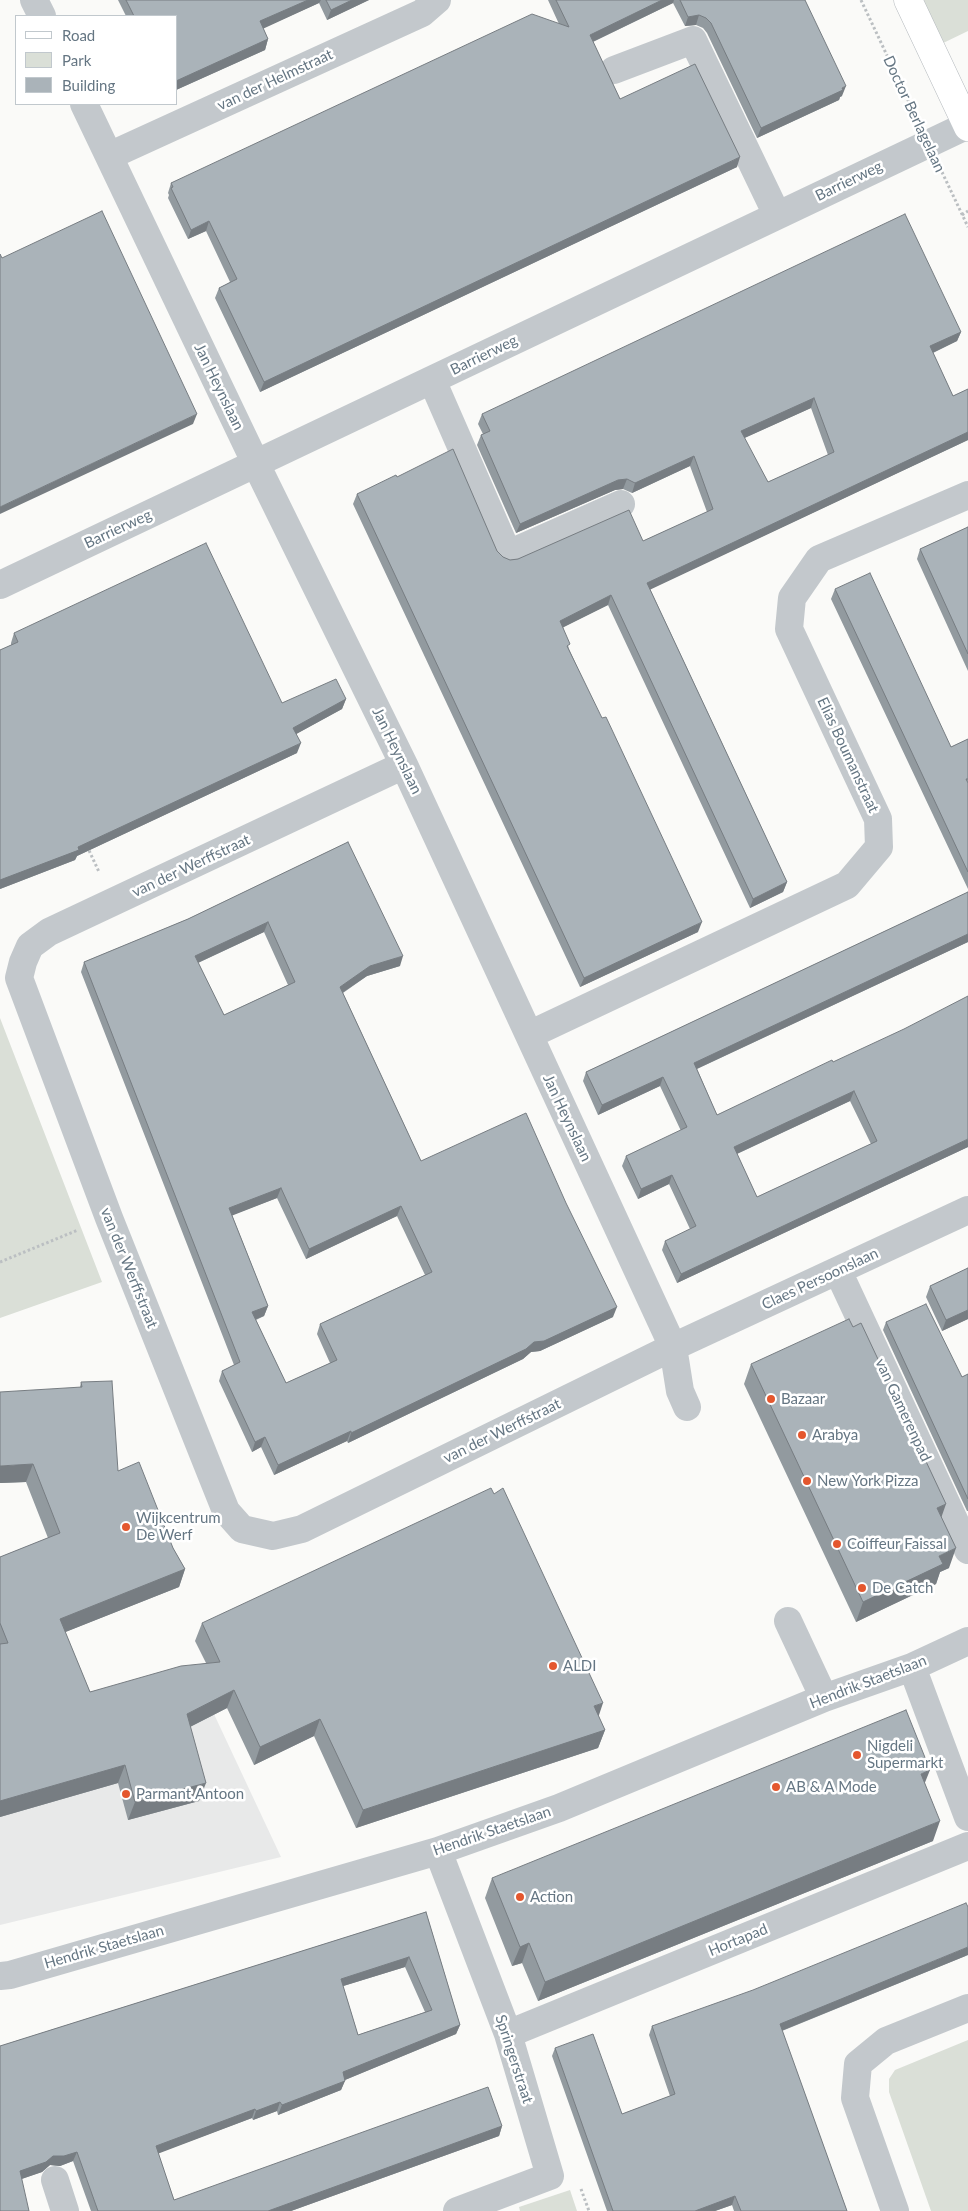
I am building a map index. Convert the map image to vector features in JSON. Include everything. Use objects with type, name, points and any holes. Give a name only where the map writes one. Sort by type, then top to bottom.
[{"type":"main road","points":[[908,0],[968,126]]},
{"type":"street","points":[[34,0],[42,15]]},
{"type":"street","name":"van der Helmstraat","points":[[109,156],[422,12],[437,0]]},
{"type":"street","points":[[614,70],[693,40],[776,216]]},
{"type":"street","name":"Jan Heynslaan","points":[[84,105],[256,464],[404,765],[673,1347],[680,1391],[687,1406]]},
{"type":"street","name":"Barrierweg","points":[[0,585],[928,143],[968,126]]},
{"type":"street","points":[[432,380],[508,554],[621,504]]},
{"type":"street","name":"Elias Boumanstraat","points":[[529,1035],[847,885],[878,847],[878,819],[789,629],[792,598],[819,559],[968,495]]},
{"type":"street","name":"van der Werffstraat","points":[[404,765],[49,932],[30,946],[19,978],[109,1218],[226,1511],[242,1529],[273,1536],[302,1529],[673,1347]]},
{"type":"street","name":"Claes Persoonslaan","points":[[673,1347],[968,1210]]},
{"type":"street","name":"van Gamerenpad","points":[[838,1271],[968,1550]]},
{"type":"street","points":[[788,1621],[824,1698]]},
{"type":"street","name":"Hendrik Staetslaan","points":[[0,1976],[10,1975],[438,1851],[560,1808],[824,1698],[912,1666],[968,1641]]},
{"type":"street","points":[[912,1666],[968,1817]]},
{"type":"street","name":"Hortapad","points":[[508,2034],[968,1846]]},
{"type":"street","name":"Springerstraat","points":[[438,1851],[508,2034],[550,2176],[456,2211]]},
{"type":"street","points":[[895,2211],[855,2098],[858,2064],[886,2041],[968,2008]]},
{"type":"street","points":[[55,2180],[65,2211]]},
{"type":"path","name":"Doctor Berlagelaan","points":[[861,0],[968,227]]},
{"type":"path","points":[[962,214],[968,211]]},
{"type":"path","points":[[84,840],[114,902]]},
{"type":"path","points":[[0,1262],[109,1218]]},
{"type":"shaded area","name":"Parmant Antoon","points":[[198,1680],[281,1857],[0,1925],[0,1731]]},
{"type":"green space","points":[[915,0],[968,0],[968,31],[937,46]]},
{"type":"green space","points":[[0,1018],[102,1282],[0,1318]]},
{"type":"green space","points":[[968,2040],[968,2211],[931,2211],[889,2092],[889,2079],[895,2070]]},
{"type":"green space","points":[[570,2190],[577,2211],[520,2211],[519,2207]]},
{"type":"building","points":[[126,0],[308,0],[260,21],[268,39],[178,80],[178,15],[134,15]]},
{"type":"building","points":[[326,0],[352,0],[331,10]]},
{"type":"building","points":[[556,0],[662,0],[590,35],[620,99],[695,64],[740,157],[264,382],[219,288],[237,279],[209,221],[191,230],[171,188],[173,187],[171,183],[532,14],[569,27]]},
{"type":"building","points":[[680,0],[805,0],[846,86],[842,88],[843,90],[761,128],[711,23],[699,15],[688,17]]},
{"type":"building","points":[[102,211],[197,414],[0,507],[0,254],[2,258]]},
{"type":"building","points":[[905,214],[961,332],[930,346],[953,396],[968,389],[968,432],[647,583],[787,882],[753,899],[611,595],[560,621],[570,644],[567,646],[602,718],[606,717],[702,922],[584,978],[357,494],[396,475],[397,477],[453,449],[497,551],[503,557],[510,560],[518,559],[629,510],[643,541],[713,509],[694,456],[635,483],[627,479],[618,480],[520,524],[481,435],[490,431],[482,414]],"holes":[[[814,398],[834,452],[768,482],[741,431]]]},
{"type":"building","points":[[968,527],[968,654],[920,549]]},
{"type":"building","points":[[206,543],[282,703],[336,679],[346,699],[293,728],[301,743],[78,847],[79,850],[0,880],[0,650],[18,642],[14,633]]},
{"type":"building","points":[[870,573],[951,747],[968,739],[968,779],[966,779],[968,783],[968,872],[835,589]]},
{"type":"building","points":[[348,842],[403,956],[370,966],[340,987],[421,1161],[526,1113],[566,1203],[617,1307],[544,1341],[534,1342],[526,1349],[351,1433],[351,1431],[278,1465],[265,1437],[255,1442],[222,1371],[240,1362],[84,962],[188,919]],"holes":[[[268,922],[295,982],[224,1015],[195,956]],[[281,1188],[309,1249],[401,1206],[432,1272],[320,1324],[337,1360],[286,1383],[252,1312],[268,1306],[229,1208]]]},
{"type":"building","points":[[968,892],[968,934],[694,1063],[717,1115],[832,1060],[833,1062],[904,1029],[968,996],[968,1139],[681,1274],[665,1241],[696,1226],[672,1175],[641,1189],[626,1156],[687,1127],[663,1077],[602,1105],[586,1072]],"holes":[[[854,1091],[877,1141],[757,1197],[734,1147]]]},
{"type":"building","points":[[968,1268],[968,1310],[946,1320],[930,1286]]},
{"type":"building","points":[[926,1304],[962,1377],[968,1374],[968,1499],[886,1322]]},
{"type":"building","points":[[849,1319],[853,1327],[861,1323],[946,1504],[937,1508],[956,1548],[939,1556],[943,1564],[863,1602],[751,1364]]},
{"type":"building","points":[[112,1381],[118,1471],[139,1462],[173,1548],[185,1569],[60,1619],[90,1692],[181,1666],[220,1662],[202,1623],[491,1488],[494,1494],[503,1488],[603,1703],[594,1706],[605,1730],[363,1810],[320,1719],[260,1747],[234,1690],[187,1714],[206,1783],[135,1802],[125,1765],[0,1801],[0,1644],[8,1643],[0,1623],[0,1557],[60,1533],[33,1464],[0,1466],[0,1392],[82,1387],[81,1382]]},
{"type":"building","points":[[906,1710],[930,1770],[921,1774],[940,1821],[545,1982],[529,1943],[520,1947],[492,1878]]},
{"type":"building","points":[[966,1903],[968,1907],[968,1947],[780,2024],[847,2211],[741,2211],[735,2196],[695,2211],[613,2211],[555,2048],[593,2034],[622,2114],[675,2094],[652,2026],[753,1990]]},
{"type":"building","points":[[426,1912],[460,2025],[343,2072],[345,2081],[282,2105],[280,2102],[256,2111],[255,2109],[156,2146],[174,2200],[488,2087],[502,2126],[268,2211],[98,2211],[77,2152],[64,2156],[53,2156],[46,2162],[20,2171],[29,2211],[0,2211],[0,2046]],"holes":[[[409,1957],[432,2010],[358,2035],[341,1979]]]},
{"type":"place","name":"Bazaar","points":[[771,1399]]},
{"type":"place","name":"Arabya","points":[[802,1435]]},
{"type":"place","name":"New York Pizza","points":[[807,1481]]},
{"type":"place","name":"Wijkcentrum De Werf","points":[[126,1527]]},
{"type":"place","name":"Coiffeur Faissal","points":[[837,1544]]},
{"type":"place","name":"De Catch","points":[[862,1588]]},
{"type":"place","name":"ALDI","points":[[553,1666]]},
{"type":"place","name":"Nigdeli Supermarkt","points":[[857,1755]]},
{"type":"place","name":"AB & A Mode","points":[[776,1787]]},
{"type":"place","name":"Parmant Antoon","points":[[126,1794]]},
{"type":"place","name":"Action","points":[[520,1897]]}]
